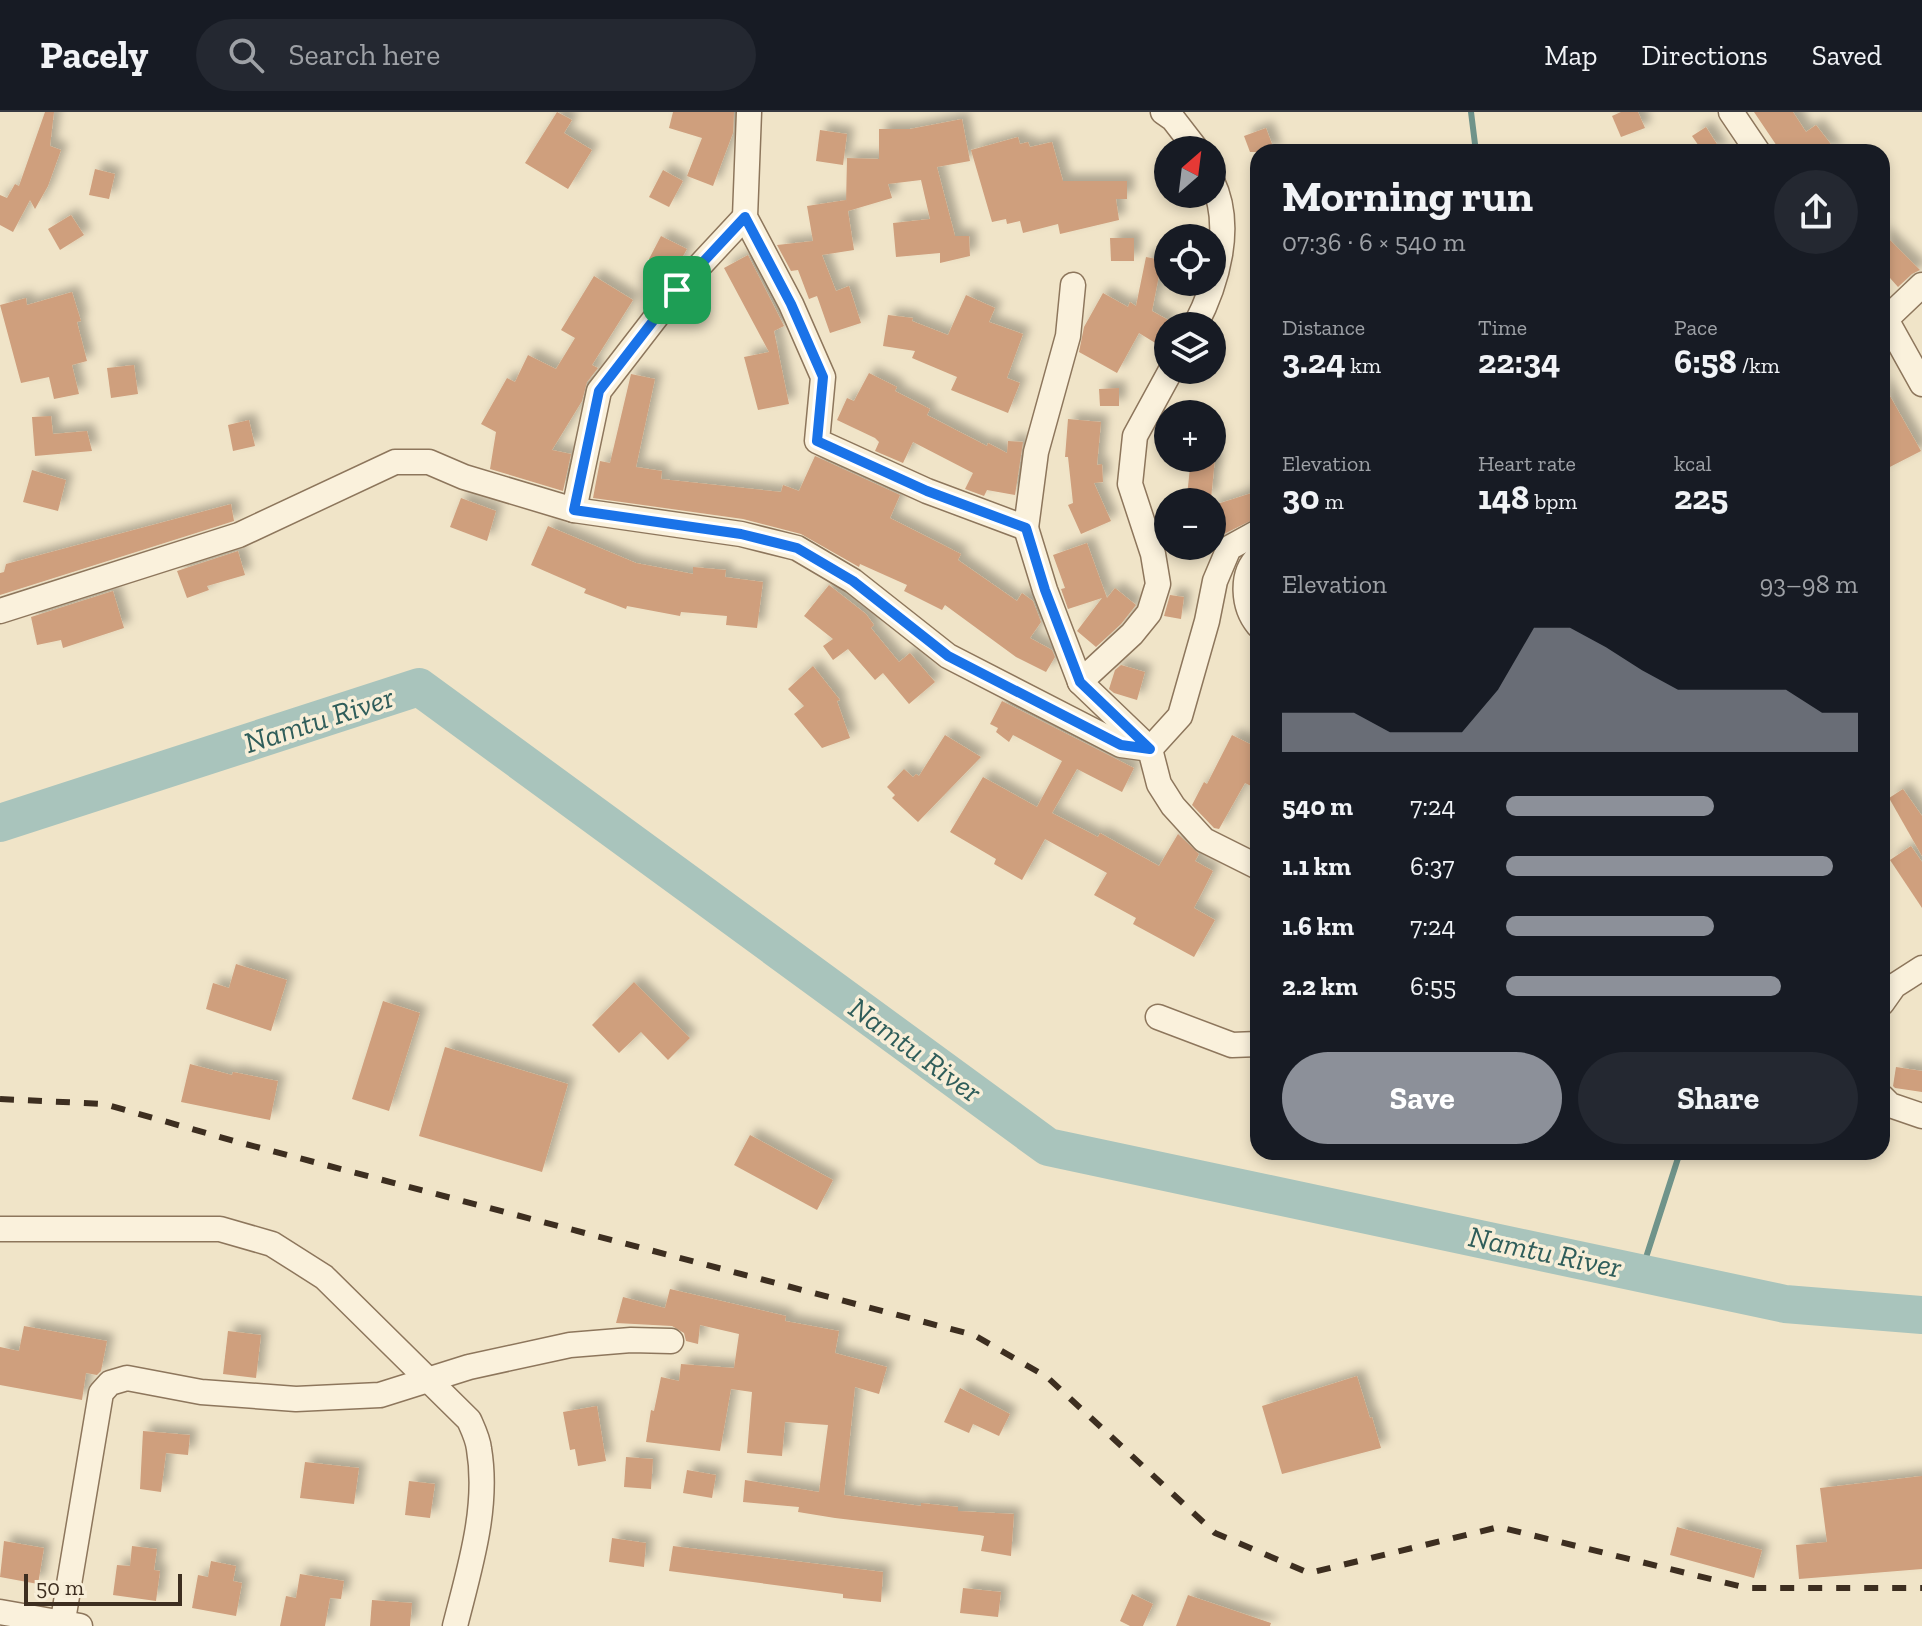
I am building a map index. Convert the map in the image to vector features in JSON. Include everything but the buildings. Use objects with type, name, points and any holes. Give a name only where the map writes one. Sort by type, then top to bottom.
[{"type":"street","points":[[749,112],[745,217],[791,304],[823,377],[817,441],[927,491],[1026,528]]},
{"type":"street","points":[[1163,112],[1186,136]]},
{"type":"street","points":[[1731,112],[1753,144]]},
{"type":"street","points":[[1203,312],[1208,302],[1224,231],[1218,208]]},
{"type":"street","points":[[574,510],[599,391],[677,290],[745,217]]},
{"type":"street","points":[[1073,285],[1068,336],[1036,452],[1026,528],[1045,590],[1080,682],[1150,749],[1159,784],[1204,840],[1250,863]]},
{"type":"street","points":[[1890,313],[1922,285]]},
{"type":"street","points":[[1890,328],[1922,384]]},
{"type":"street","points":[[1080,682],[1132,634],[1149,613],[1158,584],[1153,554],[1130,484],[1135,436],[1163,384]]},
{"type":"street","points":[[0,611],[239,535],[395,462],[429,462],[464,477],[574,510],[741,534],[797,548],[853,581],[948,656],[1121,745],[1150,749]]},
{"type":"street","points":[[1150,749],[1180,716],[1215,581],[1229,548],[1250,536]]},
{"type":"street","points":[[1250,570],[1244,589],[1250,612]]},
{"type":"street","points":[[1890,992],[1922,968]]},
{"type":"street","points":[[1158,1017],[1232,1045],[1250,1044]]},
{"type":"street","points":[[1890,1105],[1922,1116]]},
{"type":"street","points":[[0,1229],[220,1229],[272,1244],[324,1277],[469,1420],[479,1448],[481,1488],[475,1544],[455,1626]]},
{"type":"street","points":[[0,1612],[68,1625],[101,1393],[110,1383],[127,1378],[201,1392],[296,1399],[380,1395],[469,1367],[570,1345],[631,1340],[671,1341]]},
{"type":"waterway","points":[[1471,112],[1475,144]]},
{"type":"waterway","name":"Namtu River","points":[[0,823],[419,687],[1048,1147],[1785,1304],[1922,1315]]},
{"type":"waterway","points":[[1641,1273],[1677,1160]]},
{"type":"railway","points":[[0,1099],[104,1104],[974,1335],[1047,1377],[1215,1533],[1309,1573],[1499,1527],[1747,1588],[1922,1588]]},
{"type":"route","points":[[745,217],[791,304],[823,377],[817,441],[927,491],[1026,528],[1045,590],[1080,682],[1150,749],[1121,745],[948,656],[853,581],[797,548],[741,534],[574,510],[599,391],[677,290],[745,217]]}]
